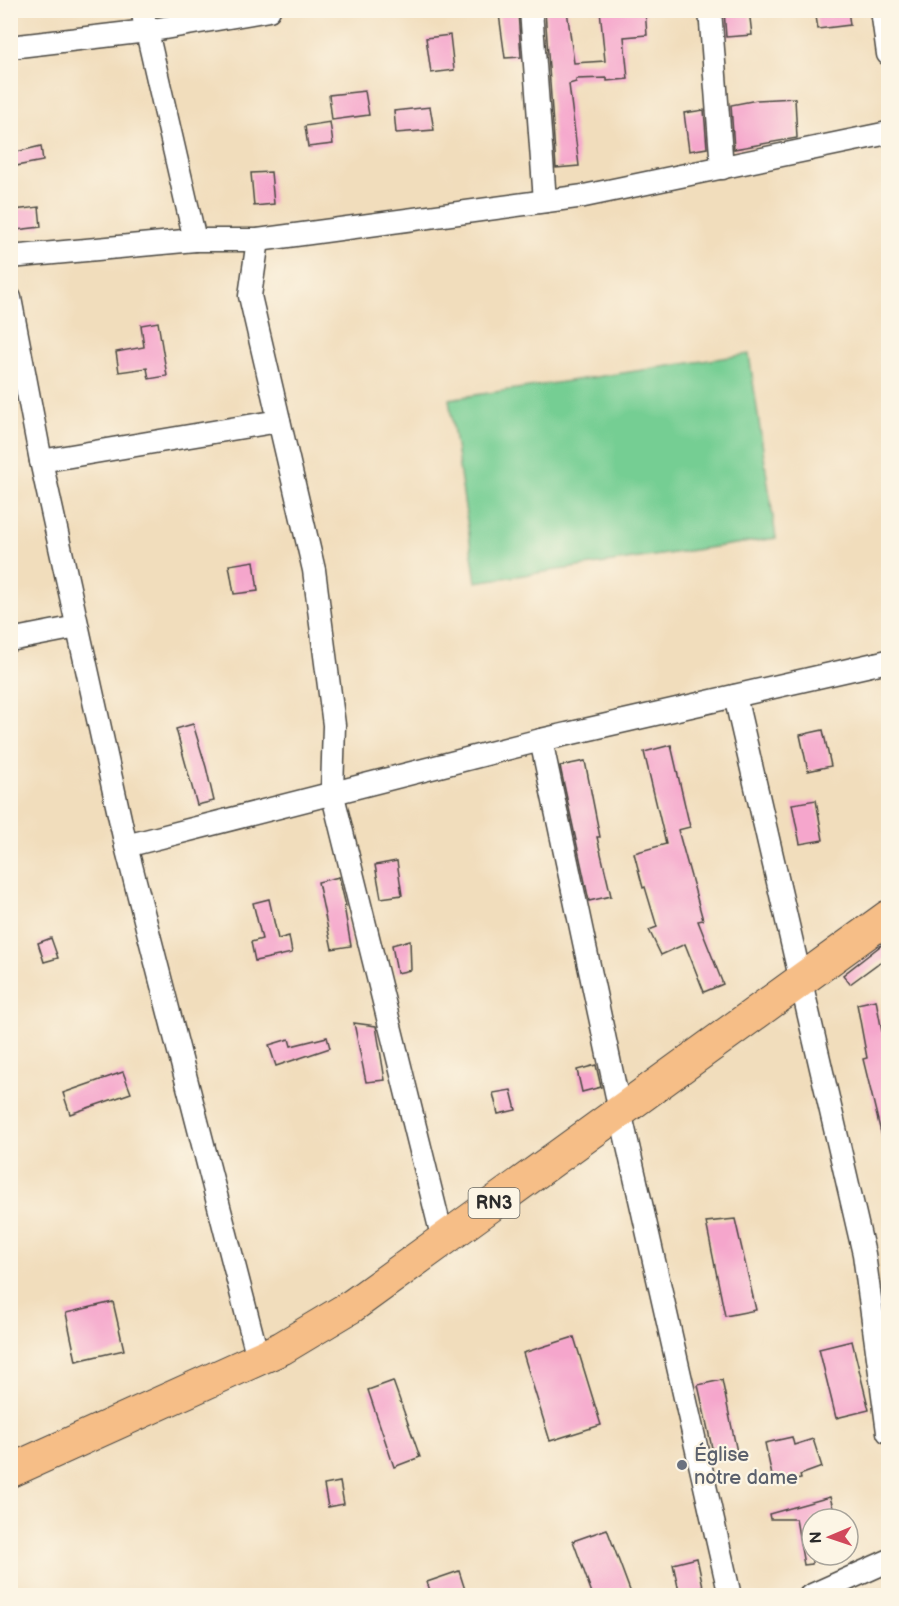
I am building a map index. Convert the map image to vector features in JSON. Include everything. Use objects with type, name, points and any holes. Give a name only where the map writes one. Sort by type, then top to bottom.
[{"type":"highway","name":"RN3","points":[[10,1471],[282,1347],[352,1306],[888,917]]},
{"type":"street","points":[[10,47],[145,21],[269,10]]},
{"type":"street","points":[[531,10],[545,201]]},
{"type":"street","points":[[710,10],[722,168]]},
{"type":"street","points":[[882,10],[888,54]]},
{"type":"street","points":[[145,21],[195,240]]},
{"type":"street","points":[[10,257],[195,240],[258,240],[584,196],[888,133]]},
{"type":"street","points":[[258,240],[250,296],[314,570],[334,725],[332,792],[443,1240]]},
{"type":"street","points":[[10,298],[41,460],[126,846],[258,1358]]},
{"type":"street","points":[[41,460],[279,421]]},
{"type":"street","points":[[10,640],[77,627]]},
{"type":"street","points":[[126,846],[541,740],[888,661]]},
{"type":"street","points":[[735,696],[864,1254],[888,1432]]},
{"type":"street","points":[[541,740],[620,1111],[730,1596]]},
{"type":"street","points":[[810,1596],[888,1561]]},
{"type":"green space","points":[[749,354],[776,538],[476,582],[449,399]]},
{"type":"building","points":[[567,10],[574,63],[605,61],[600,10],[622,10],[622,12],[645,10],[647,35],[624,37],[628,79],[607,81],[607,78],[576,79],[576,82],[569,84],[579,166],[556,168],[545,11]]},
{"type":"building","points":[[724,10],[749,10],[752,35],[726,37]]},
{"type":"building","points":[[815,10],[848,10],[850,25],[818,29]]},
{"type":"building","points":[[518,12],[521,57],[505,58],[499,14]]},
{"type":"building","points":[[450,35],[454,70],[431,73],[426,38]]},
{"type":"building","points":[[365,91],[369,115],[332,120],[329,95]]},
{"type":"building","points":[[795,98],[797,138],[734,149],[731,105],[757,100]]},
{"type":"building","points":[[430,107],[434,130],[396,133],[394,111]]},
{"type":"building","points":[[704,110],[707,148],[689,151],[684,113]]},
{"type":"building","points":[[330,122],[333,144],[308,147],[305,126]]},
{"type":"building","points":[[41,146],[43,161],[16,166],[16,152]]},
{"type":"building","points":[[271,172],[274,204],[254,206],[251,173]]},
{"type":"building","points":[[39,207],[41,227],[16,230],[14,210]]},
{"type":"building","points":[[158,322],[167,376],[149,379],[147,368],[119,372],[116,352],[144,347],[141,325]]},
{"type":"building","points":[[254,561],[258,591],[234,594],[229,565]]},
{"type":"building","points":[[193,724],[214,801],[197,805],[176,729]]},
{"type":"building","points":[[823,730],[831,766],[808,771],[800,735]]},
{"type":"building","points":[[671,745],[690,827],[678,830],[703,920],[698,921],[723,984],[704,992],[685,944],[661,955],[649,930],[657,927],[634,853],[666,844],[644,752]]},
{"type":"building","points":[[585,761],[600,837],[597,837],[611,896],[589,901],[560,766]]},
{"type":"building","points":[[816,800],[823,840],[800,844],[792,804]]},
{"type":"building","points":[[397,861],[402,895],[381,898],[375,865]]},
{"type":"building","points":[[339,877],[346,906],[344,906],[351,946],[332,949],[318,882]]},
{"type":"building","points":[[269,899],[278,939],[289,936],[292,953],[255,961],[251,942],[262,939],[253,903]]},
{"type":"building","points":[[51,938],[58,958],[44,962],[38,943]]},
{"type":"building","points":[[410,940],[411,970],[397,973],[392,945]]},
{"type":"building","points":[[888,940],[888,956],[850,984],[843,975]]},
{"type":"building","points":[[876,1000],[888,1063],[888,1141],[883,1141],[863,1059],[867,1058],[857,1004]]},
{"type":"building","points":[[354,1023],[376,1026],[385,1080],[366,1082]]},
{"type":"building","points":[[327,1037],[330,1048],[276,1066],[269,1045],[289,1039],[291,1046]]},
{"type":"building","points":[[596,1065],[601,1087],[582,1092],[577,1070]]},
{"type":"building","points":[[123,1072],[131,1093],[70,1114],[63,1093]]},
{"type":"building","points":[[511,1090],[516,1110],[498,1114],[493,1093]]},
{"type":"building","points":[[735,1219],[756,1310],[725,1316],[706,1222]]},
{"type":"building","points":[[113,1302],[124,1350],[76,1361],[66,1313]]},
{"type":"building","points":[[574,1337],[601,1425],[550,1441],[523,1353]]},
{"type":"building","points":[[852,1341],[869,1410],[836,1418],[819,1349]]},
{"type":"building","points":[[722,1380],[737,1452],[714,1457],[698,1385]]},
{"type":"building","points":[[393,1381],[420,1457],[394,1467],[368,1390]]},
{"type":"building","points":[[792,1437],[794,1445],[813,1439],[822,1467],[800,1475],[801,1479],[774,1485],[765,1443]]},
{"type":"building","points":[[340,1482],[344,1504],[328,1507],[324,1485]]},
{"type":"building","points":[[830,1497],[833,1507],[800,1507],[800,1542],[796,1519],[770,1519],[769,1514]]},
{"type":"building","points":[[607,1529],[632,1596],[593,1596],[573,1541]]},
{"type":"building","points":[[697,1558],[705,1596],[680,1596],[673,1564]]},
{"type":"building","points":[[459,1571],[467,1596],[432,1596],[427,1582]]},
{"type":"place","name":"Église notre dame","points":[[682,1465]]}]
